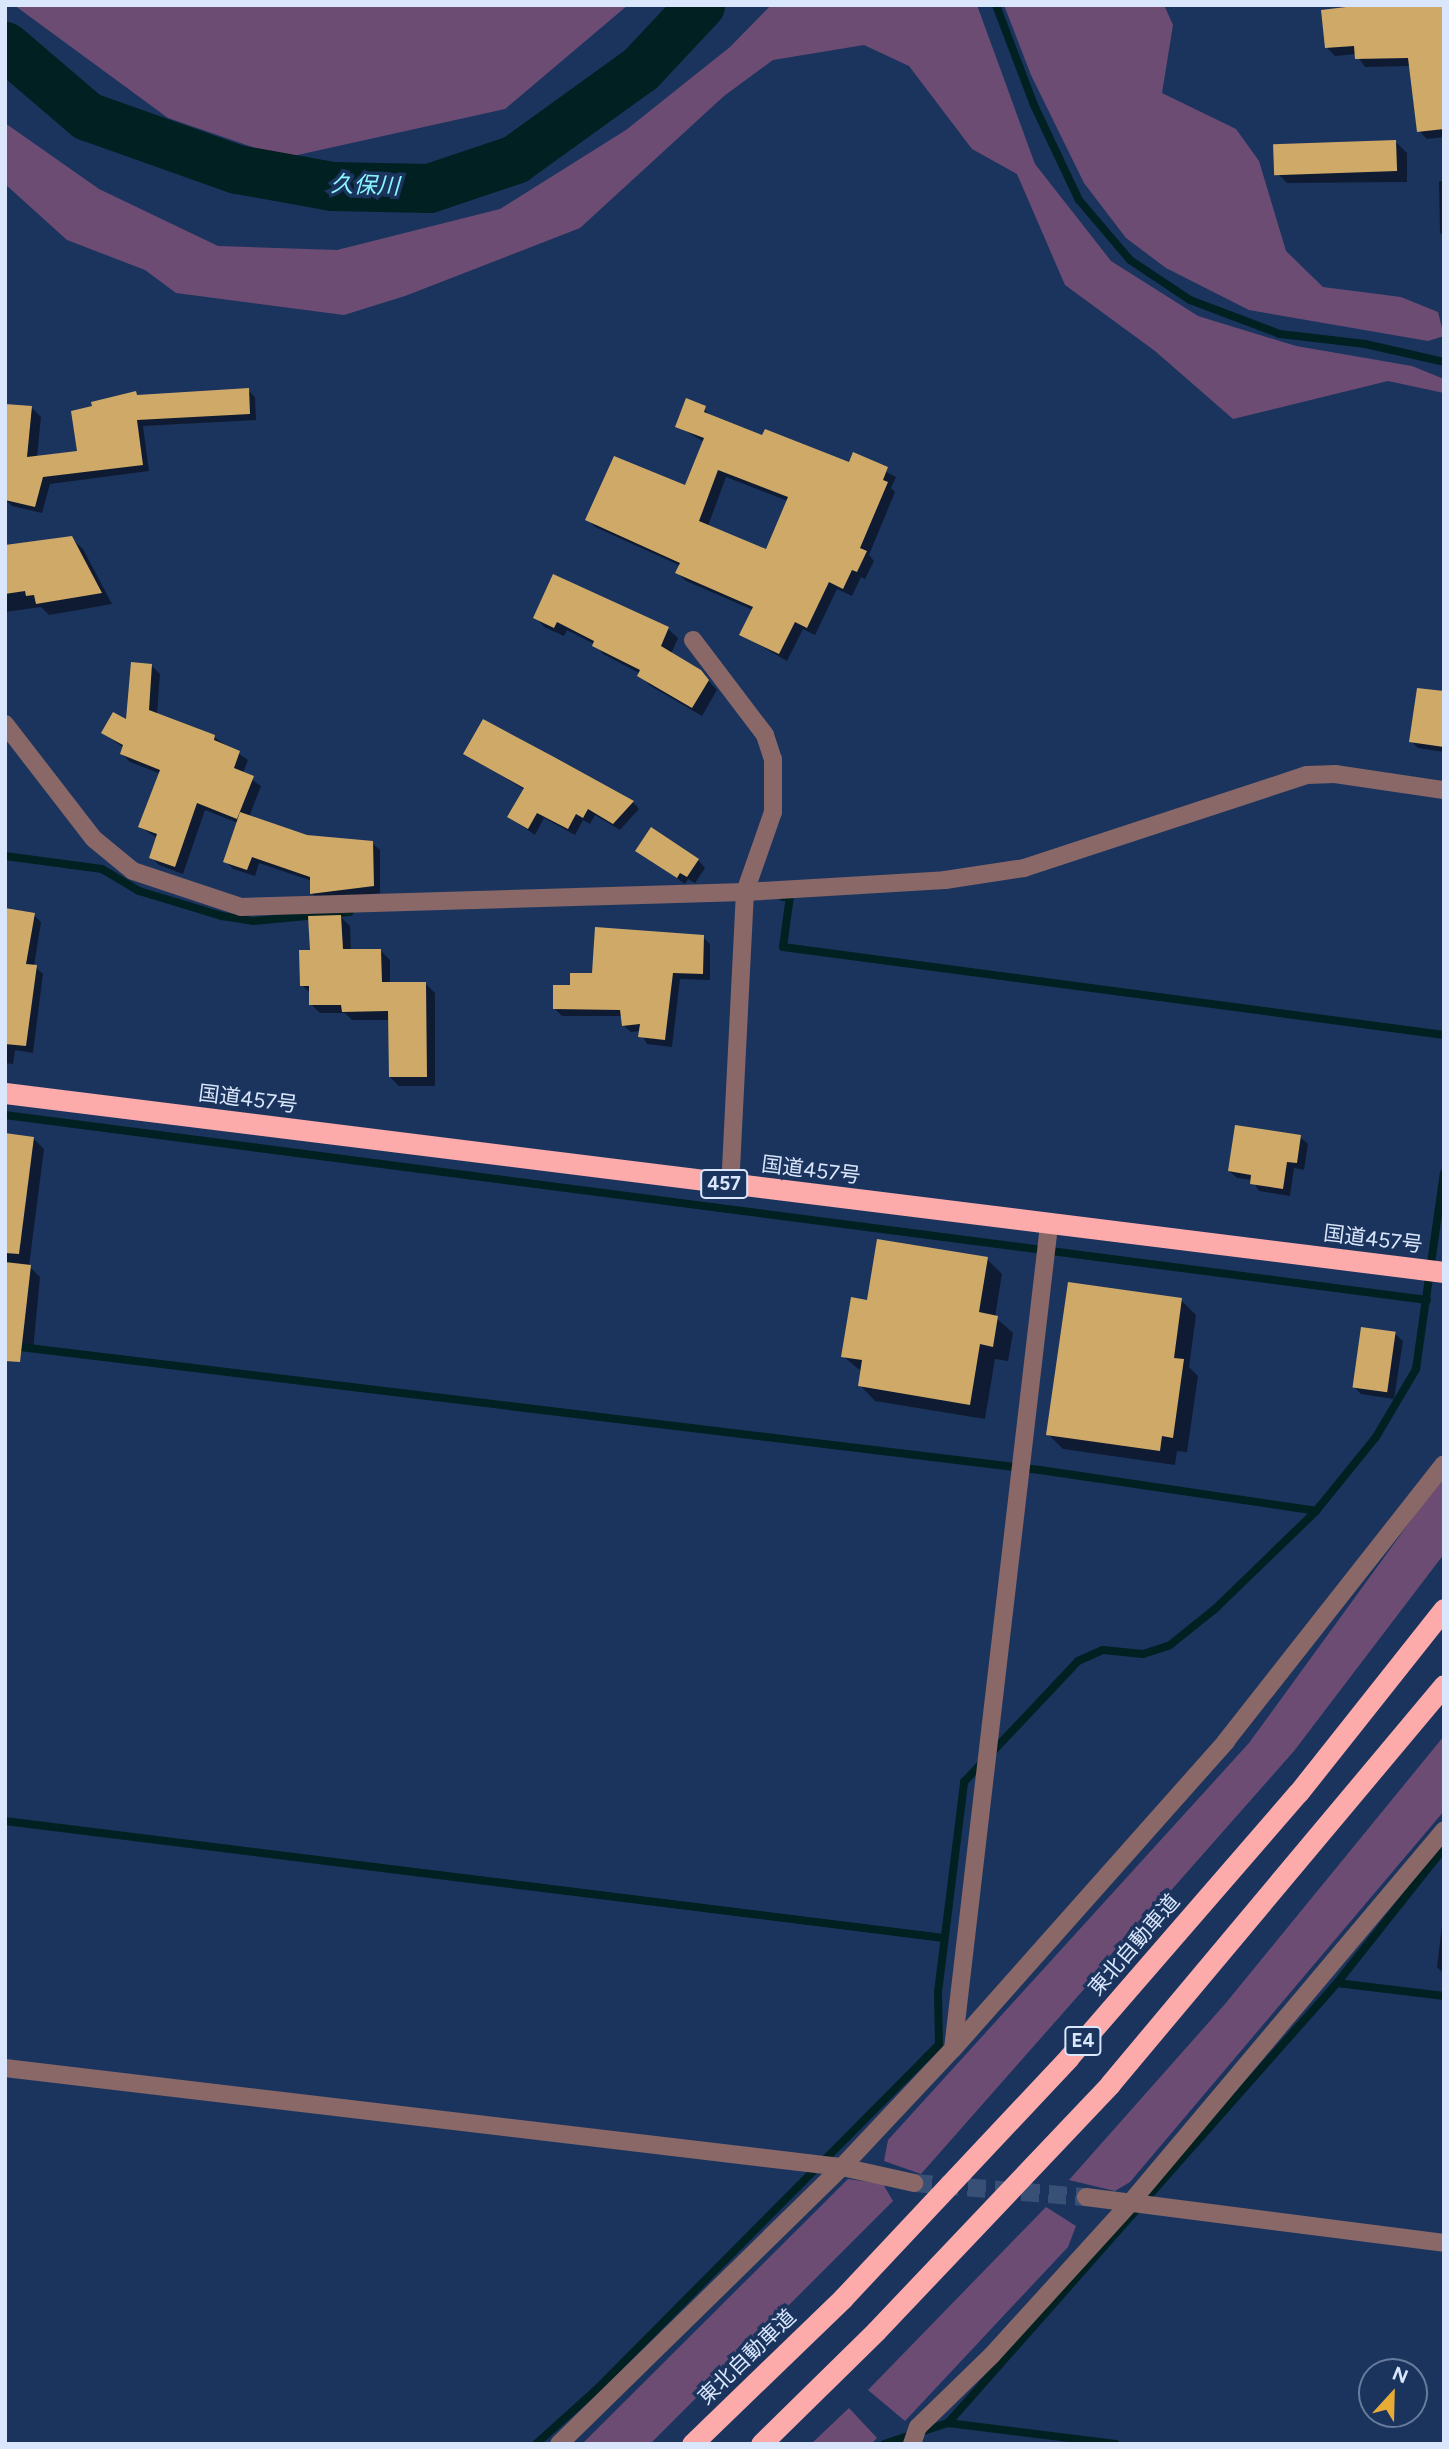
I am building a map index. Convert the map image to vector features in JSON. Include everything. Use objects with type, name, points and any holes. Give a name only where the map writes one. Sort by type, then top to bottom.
[{"type":"highway","name":"国道457号","points":[[5,1093],[1049,1225],[1444,1272]]},
{"type":"highway","name":"東北自動車道","points":[[692,2444],[843,2298],[1069,2057],[1298,1793],[1444,1609]]},
{"type":"highway","name":"E4","points":[[761,2444],[876,2331],[1110,2084],[1444,1685]]},
{"type":"street","points":[[693,640],[765,735],[773,759],[773,812],[745,892],[730,1184]]},
{"type":"street","points":[[5,724],[94,839],[133,871],[241,907],[745,892],[945,880],[1024,868],[1307,775],[1335,774],[1444,790]]},
{"type":"street","points":[[953,2049],[1049,1225]]},
{"type":"street","points":[[559,2444],[842,2168],[953,2049],[1226,1741],[1444,1464]]},
{"type":"street","points":[[912,2444],[918,2427],[992,2355],[1131,2202],[1444,1830]]},
{"type":"street","points":[[5,2068],[842,2168],[914,2183]]},
{"type":"street","points":[[1086,2197],[1444,2243]]},
{"type":"shaded area","points":[[14,5],[628,5],[505,109],[284,158],[168,118]]},
{"type":"shaded area","points":[[771,5],[977,5],[1035,164],[1111,261],[1198,316],[1296,346],[1412,366],[1444,379],[1444,393],[1388,381],[1233,419],[1155,351],[1065,285],[1017,174],[972,149],[909,66],[864,45],[773,60],[724,96],[580,228],[405,296],[344,315],[176,293],[145,270],[67,240],[5,184],[5,123],[99,189],[218,246],[337,250],[500,209],[626,130],[730,47]]},
{"type":"shaded area","points":[[1004,5],[1164,5],[1173,25],[1162,93],[1236,129],[1259,161],[1286,251],[1323,287],[1401,297],[1438,312],[1444,336],[1428,341],[1249,310],[1166,268],[1126,238],[1084,183],[1031,75]]},
{"type":"shaded area","points":[[1444,1475],[1444,1554],[1294,1751],[921,2174],[884,2161],[888,2140],[1249,1743]]},
{"type":"shaded area","points":[[1444,1736],[1444,1811],[1130,2182],[1115,2191],[1069,2180],[1225,2004]]},
{"type":"shaded area","points":[[848,2179],[883,2184],[893,2201],[650,2444],[582,2444]]},
{"type":"shaded area","points":[[1046,2207],[1076,2226],[1068,2247],[905,2421],[868,2390]]},
{"type":"shaded area","points":[[849,2408],[877,2438],[871,2444],[811,2444]]},
{"type":"building","points":[[1363,5],[1444,5],[1444,129],[1417,132],[1408,58],[1355,59],[1354,46],[1325,48],[1321,10]]},
{"type":"building","points":[[1396,140],[1397,171],[1274,175],[1273,144]]},
{"type":"building","points":[[249,388],[250,414],[137,420],[143,465],[43,477],[35,507],[5,500],[5,404],[32,406],[27,457],[77,451],[71,411],[92,406],[91,402],[136,391],[137,395]]},
{"type":"building","points":[[686,398],[706,406],[704,412],[762,435],[765,429],[849,462],[853,452],[888,467],[883,480],[888,482],[860,548],[867,551],[857,572],[852,570],[843,589],[829,582],[807,628],[795,622],[779,654],[739,635],[753,607],[675,573],[680,563],[585,520],[614,456],[685,485],[704,438],[675,427]],"holes":[[[718,470],[788,497],[766,549],[699,521]]]},
{"type":"building","points":[[72,536],[102,593],[36,604],[34,595],[26,596],[25,591],[5,594],[5,545]]},
{"type":"building","points":[[553,574],[669,627],[661,646],[701,670],[709,680],[692,708],[637,676],[640,670],[592,646],[594,641],[557,622],[554,628],[533,618]]},
{"type":"building","points":[[131,662],[152,664],[149,710],[215,735],[214,740],[240,751],[234,768],[254,776],[237,819],[197,803],[175,867],[149,858],[157,834],[138,827],[160,770],[120,754],[123,745],[101,733],[113,712],[126,719]]},
{"type":"building","points":[[1417,688],[1444,691],[1444,747],[1409,742]]},
{"type":"building","points":[[483,719],[634,801],[613,824],[588,809],[583,818],[576,814],[568,829],[537,813],[528,829],[507,817],[524,788],[463,754]]},
{"type":"building","points":[[240,812],[307,835],[373,841],[374,886],[310,894],[310,877],[252,857],[247,870],[223,862]]},
{"type":"building","points":[[651,827],[699,859],[687,877],[680,873],[677,878],[635,851]]},
{"type":"building","points":[[5,908],[35,913],[26,964],[37,965],[26,1046],[5,1044]]},
{"type":"building","points":[[341,915],[343,949],[381,949],[382,982],[426,982],[427,1077],[389,1077],[388,1011],[342,1012],[341,1005],[309,1005],[309,986],[300,986],[299,950],[310,950],[308,916]]},
{"type":"building","points":[[595,927],[704,935],[703,974],[673,973],[665,1040],[638,1037],[640,1024],[622,1026],[620,1010],[553,1009],[553,985],[570,985],[570,973],[592,973]]},
{"type":"building","points":[[1235,1125],[1301,1135],[1297,1163],[1287,1162],[1283,1189],[1250,1184],[1251,1175],[1228,1171]]},
{"type":"building","points":[[5,1133],[34,1137],[19,1254],[5,1253]]},
{"type":"building","points":[[877,1239],[988,1257],[979,1312],[998,1316],[993,1347],[980,1344],[970,1405],[858,1386],[862,1360],[841,1357],[851,1297],[867,1300]]},
{"type":"building","points":[[5,1262],[31,1265],[20,1362],[5,1361]]},
{"type":"building","points":[[1068,1282],[1182,1298],[1174,1358],[1184,1359],[1173,1438],[1162,1436],[1160,1451],[1046,1435]]},
{"type":"building","points":[[1361,1327],[1396,1332],[1387,1392],[1353,1387]]},
{"type":"waterway","name":"久保川","points":[[5,46],[87,116],[237,169],[332,186],[429,188],[515,159],[640,69],[700,5]]},
{"type":"waterway","points":[[996,5],[1034,105],[1079,200],[1130,260],[1190,300],[1280,334],[1365,344],[1444,362]]},
{"type":"waterway","points":[[5,856],[102,869],[139,891],[222,916],[253,921],[350,912]]},
{"type":"waterway","points":[[783,897],[790,896],[783,947],[1444,1035]]},
{"type":"waterway","points":[[5,1115],[1427,1300]]},
{"type":"waterway","points":[[536,2444],[596,2390],[939,2045],[938,1992],[964,1782],[1078,1661],[1103,1650],[1143,1654],[1170,1645],[1216,1608],[1316,1511],[1376,1437],[1416,1369],[1444,1173]]},
{"type":"waterway","points":[[12,1346],[1040,1470],[1316,1511]]},
{"type":"waterway","points":[[5,1821],[944,1938]]},
{"type":"waterway","points":[[1337,1983],[1444,1848]]},
{"type":"waterway","points":[[948,2423],[1337,1983],[1444,1996]]},
{"type":"waterway","points":[[884,2444],[948,2423],[1116,2444]]},
{"type":"tunnel","points":[[914,2183],[1086,2197]]}]
